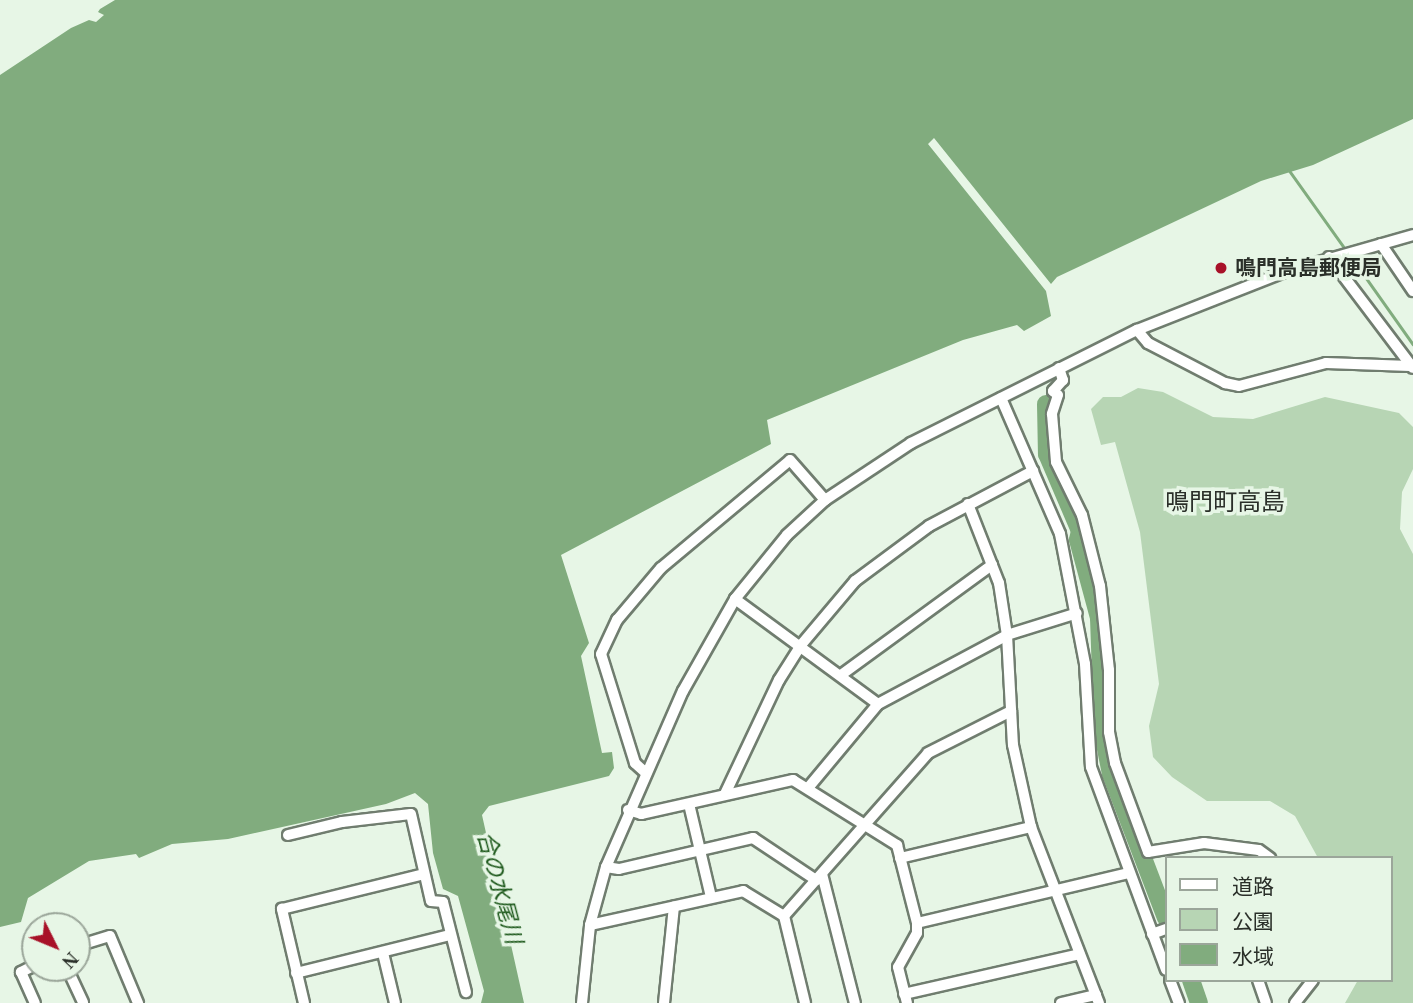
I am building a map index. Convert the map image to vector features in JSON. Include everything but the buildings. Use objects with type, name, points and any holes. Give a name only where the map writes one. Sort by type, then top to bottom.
[{"type":"street","points":[[582,1003],[590,925],[606,867],[628,810],[708,641],[735,599],[787,535],[825,500],[911,443],[1057,368],[1137,330],[1332,257],[1413,236]]},
{"type":"street","points":[[1381,244],[1413,291]]},
{"type":"street","points":[[1332,257],[1411,367]]},
{"type":"street","points":[[1137,330],[1148,343],[1225,383],[1239,386],[1326,363],[1411,367]]},
{"type":"street","points":[[1057,368],[1063,380],[1053,391],[1058,395],[1052,414],[1056,462],[1082,515],[1100,586],[1109,670],[1109,732],[1115,763],[1148,852],[1204,843],[1259,850],[1267,856]]},
{"type":"street","points":[[1001,398],[1060,534],[1077,613],[1091,767],[1164,965]]},
{"type":"street","points":[[646,773],[635,763],[601,654],[617,620],[661,568],[790,460],[825,500]]},
{"type":"street","points":[[725,794],[761,715],[801,645],[863,574],[888,552],[968,504],[1033,471]]},
{"type":"street","points":[[968,504],[992,565],[1007,635],[1013,745],[1031,827],[1097,999],[1061,1003]]},
{"type":"street","points":[[841,675],[992,565]]},
{"type":"street","points":[[735,599],[878,704]]},
{"type":"street","points":[[808,788],[878,704],[1007,635],[1077,613]]},
{"type":"street","points":[[784,916],[928,753],[1011,710]]},
{"type":"street","points":[[628,810],[641,814],[793,780],[897,845],[917,923],[917,933],[898,967],[906,998],[1080,954]]},
{"type":"street","points":[[690,804],[711,897]]},
{"type":"street","points":[[288,835],[409,813],[431,901],[443,902],[466,992]]},
{"type":"street","points":[[900,858],[1031,827]]},
{"type":"street","points":[[606,867],[619,869],[753,838],[819,877],[855,1003]]},
{"type":"street","points":[[304,1003],[282,909],[424,873]]},
{"type":"street","points":[[917,923],[1128,873]]},
{"type":"street","points":[[590,925],[743,891],[784,916],[805,1003]]},
{"type":"street","points":[[664,1003],[674,907]]},
{"type":"street","points":[[1152,934],[1164,930]]},
{"type":"street","points":[[296,973],[450,935]]},
{"type":"street","points":[[91,942],[110,936],[138,1003]]},
{"type":"street","points":[[383,953],[395,1003]]},
{"type":"street","points":[[25,982],[36,1003]]},
{"type":"street","points":[[73,982],[83,1003]]},
{"type":"street","points":[[1171,982],[1179,1003]]},
{"type":"street","points":[[1259,982],[1266,1003]]},
{"type":"street","points":[[1295,1003],[1311,982]]},
{"type":"green space","points":[[1138,388],[1163,392],[1213,417],[1253,419],[1325,397],[1399,413],[1413,427],[1413,469],[1402,492],[1400,529],[1413,554],[1413,1003],[1345,1003],[1357,982],[1392,982],[1392,856],[1317,856],[1295,816],[1270,801],[1207,801],[1172,777],[1153,757],[1149,726],[1159,684],[1140,532],[1115,442],[1101,445],[1091,409],[1103,397],[1121,397]]},
{"type":"water","points":[[115,0],[1413,0],[1413,119],[1313,165],[1261,181],[1057,277],[1051,284],[934,138],[928,144],[1046,291],[1051,316],[1024,331],[1017,325],[963,340],[767,420],[771,444],[561,555],[589,643],[581,656],[602,753],[612,752],[614,768],[609,776],[489,806],[482,815],[524,1003],[481,1003],[484,991],[458,896],[443,889],[433,853],[428,804],[415,793],[386,804],[228,839],[172,844],[139,858],[136,854],[89,861],[28,898],[24,912],[21,912],[21,922],[0,927],[0,75],[71,28],[89,20],[96,22],[104,15],[98,12]]},
{"type":"waterway","points":[[1289,170],[1346,250]]},
{"type":"waterway","points":[[1350,255],[1413,344]]},
{"type":"waterway","points":[[1046,404],[1047,454],[1080,531],[1078,540],[1099,618],[1103,734],[1111,774],[1164,913]]},
{"type":"waterway","points":[[1192,982],[1199,1003]]},
{"type":"place","name":"鳴門高島郵便局","points":[[1221,268]]},
{"type":"district","name":"鳴門町高島","points":[[1225,503]]},
{"type":"water label","name":"合の水尾川","points":[[499,888]]}]
